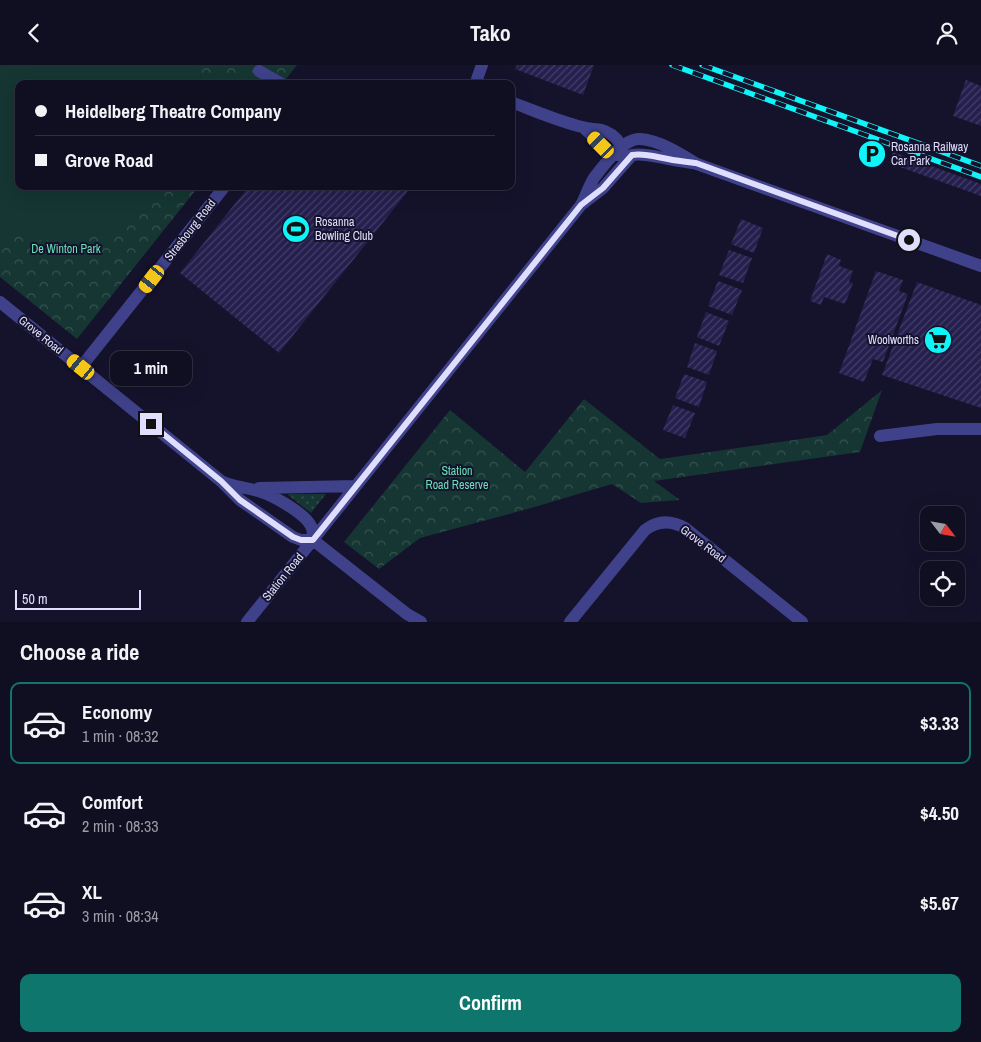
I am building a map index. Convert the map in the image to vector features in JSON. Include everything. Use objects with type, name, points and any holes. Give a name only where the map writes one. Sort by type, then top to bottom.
[{"type":"street","points":[[477,80],[482,65]]},
{"type":"street","points":[[260,71],[275,80]]},
{"type":"street","points":[[515,104],[584,128],[622,154],[655,155],[667,159],[696,163],[981,266]]},
{"type":"street","name":"Station Road","points":[[247,622],[581,205],[603,188],[632,140],[640,139],[671,148],[696,163]]},
{"type":"street","name":"Strasbourg Road","points":[[81,367],[222,190]]},
{"type":"street","name":"Grove Road","points":[[0,302],[221,481],[240,500],[289,534],[301,540],[313,540],[407,615],[421,622]]},
{"type":"street","points":[[880,436],[937,429],[981,429]]},
{"type":"street","name":"Grove Road","points":[[221,481],[230,485],[249,488],[275,498],[300,514],[312,527],[313,540]]},
{"type":"street","points":[[249,488],[356,486]]},
{"type":"street","name":"Grove Road","points":[[570,622],[645,529],[651,525],[666,522],[672,522],[685,528],[802,622]]},
{"type":"green space","name":"De Winton Park","points":[[0,65],[297,65],[285,80],[15,80],[15,190],[196,190],[77,339],[0,277]]},
{"type":"green space","points":[[0,65],[198,65],[201,80],[15,80],[15,190],[163,190],[146,209],[115,229],[74,243],[0,233]]},
{"type":"green space","name":"Station Road Reserve","points":[[882,390],[860,452],[654,481],[680,500],[641,503],[612,484],[420,538],[379,569],[344,542],[450,410],[525,472],[584,399],[660,459],[827,435]]},
{"type":"green space","points":[[289,494],[326,494],[311,513]]},
{"type":"building","points":[[517,65],[594,65],[583,95],[515,69]]},
{"type":"building","points":[[966,80],[981,86],[981,126],[953,116]]},
{"type":"building","points":[[893,152],[981,184],[981,196],[889,163]]},
{"type":"building","name":"Rosanna Bowling Club","points":[[246,190],[409,190],[279,353],[180,273]]},
{"type":"building","points":[[741,219],[763,228],[754,253],[731,244]]},
{"type":"building","points":[[729,250],[752,258],[743,283],[719,275]]},
{"type":"building","points":[[827,254],[841,260],[839,266],[853,271],[849,282],[853,283],[845,304],[824,297],[821,305],[810,301]]},
{"type":"building","points":[[876,271],[903,280],[899,291],[908,294],[883,362],[873,359],[864,382],[839,373]]},
{"type":"building","points":[[718,281],[742,290],[732,315],[708,306]]},
{"type":"building","name":"Woolworths","points":[[917,282],[981,305],[981,408],[882,375]]},
{"type":"building","points":[[706,312],[729,321],[719,346],[697,337]]},
{"type":"building","points":[[695,343],[717,351],[709,375],[687,367]]},
{"type":"building","points":[[684,374],[707,382],[699,407],[675,398]]},
{"type":"building","points":[[673,405],[695,413],[685,438],[663,430]]},
{"type":"railway","points":[[672,65],[981,177]]},
{"type":"railway","points":[[702,65],[981,166]]},
{"type":"place","name":"Rosanna Railway Car Park","points":[[872,154]]},
{"type":"place","name":"Rosanna Bowling Club","points":[[296,229]]},
{"type":"place","name":"Woolworths","points":[[938,340]]},
{"type":"route","points":[[151,424],[221,481],[240,500],[293,537],[301,540],[313,540],[581,205],[603,188],[632,155],[655,155],[667,159],[696,163],[909,240]]}]
